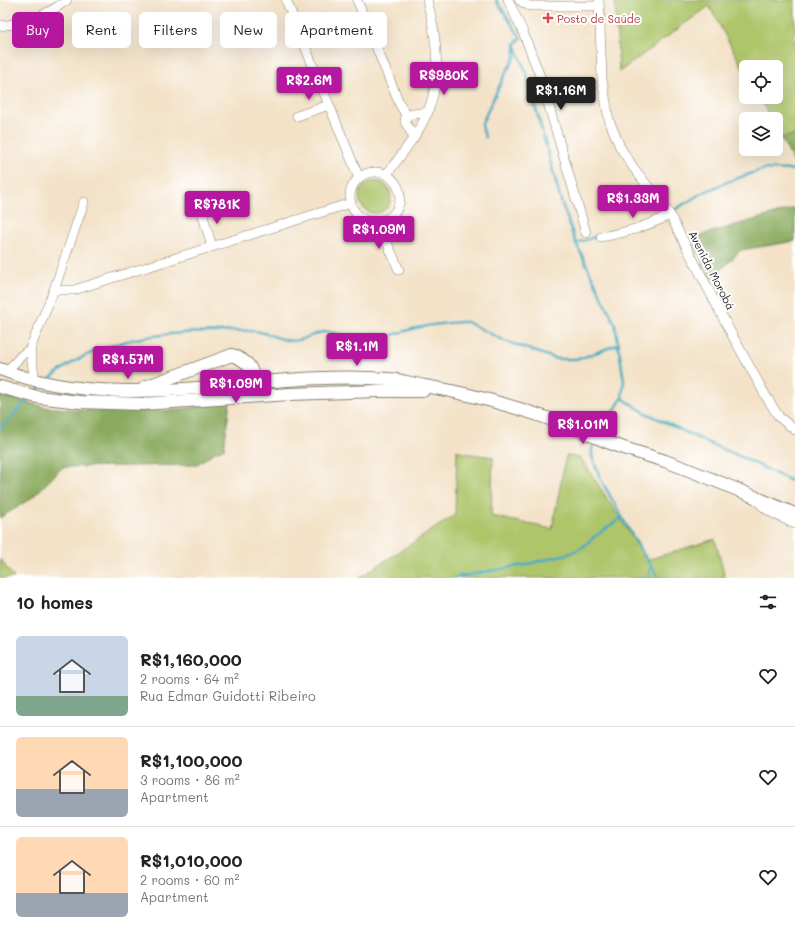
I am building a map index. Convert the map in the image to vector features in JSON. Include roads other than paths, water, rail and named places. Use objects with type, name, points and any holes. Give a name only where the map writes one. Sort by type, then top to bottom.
[{"type":"main road","points":[[131,392],[232,355],[242,359],[252,367],[255,382],[252,388],[198,401]]},
{"type":"main road","points":[[3,370],[35,381],[80,389],[131,392],[197,388],[255,382],[339,378],[390,379],[456,391],[564,424],[611,444],[666,461],[795,514]]},
{"type":"main road","points":[[0,387],[36,397],[80,402],[143,404],[379,391],[456,391]]},
{"type":"street","points":[[0,26],[22,22],[43,15],[67,0]]},
{"type":"street","points":[[286,0],[359,178]]},
{"type":"street","points":[[357,0],[400,105],[406,116],[406,122],[414,137]]},
{"type":"street","points":[[386,175],[414,137],[428,112],[432,101],[436,78],[436,46],[427,0]]},
{"type":"street","points":[[508,0],[523,32],[540,76],[586,233]]},
{"type":"street","points":[[519,0],[529,6],[535,3],[599,3]]},
{"type":"street","name":"Avenida Morobá","points":[[599,3],[602,79],[610,120],[620,146],[633,167],[670,215],[766,398],[779,417],[795,430]]},
{"type":"street","points":[[297,116],[328,105]]},
{"type":"street","points":[[406,116],[428,112]]},
{"type":"street","points":[[372,172],[386,175],[397,185],[400,198],[399,205],[391,217],[378,222],[371,222],[358,216],[351,204],[350,196],[354,183],[365,174],[372,172]]},
{"type":"street","points":[[3,370],[30,349],[54,290],[84,202]]},
{"type":"street","points":[[54,290],[74,290],[351,204]]},
{"type":"street","points":[[201,209],[212,247]]},
{"type":"street","points":[[601,237],[621,234],[645,226],[670,215]]},
{"type":"street","points":[[378,222],[399,270]]},
{"type":"street","points":[[30,349],[35,381]]},
{"type":"street","points":[[756,498],[761,505],[768,510],[795,524]]},
{"type":"waterway","points":[[496,0],[521,38],[515,44]]},
{"type":"waterway","points":[[515,44],[526,72],[561,201],[576,243],[615,324],[624,381],[622,398],[600,434]]},
{"type":"waterway","points":[[485,137],[482,123],[504,76],[515,57],[515,47]]},
{"type":"waterway","points":[[671,212],[702,193],[758,171],[765,169],[795,170]]},
{"type":"waterway","points":[[576,243],[598,236]]},
{"type":"waterway","points":[[50,379],[67,366],[86,355],[107,347],[149,337],[193,332],[254,331],[292,341],[330,332],[365,341],[383,338],[424,326],[467,322],[505,341],[557,359],[579,359],[619,344]]},
{"type":"waterway","points":[[35,393],[43,385]]},
{"type":"waterway","points":[[622,398],[644,412],[795,483]]},
{"type":"waterway","points":[[0,429],[28,399]]},
{"type":"waterway","points":[[597,440],[592,448],[592,456],[600,478],[640,549],[659,578]]},
{"type":"waterway","points":[[456,577],[524,565],[571,553],[583,547],[594,537],[622,517]]},
{"type":"waterway","points":[[648,578],[651,566]]},
{"type":"place","name":"Posto de Saúde","points":[[548,18]]}]
